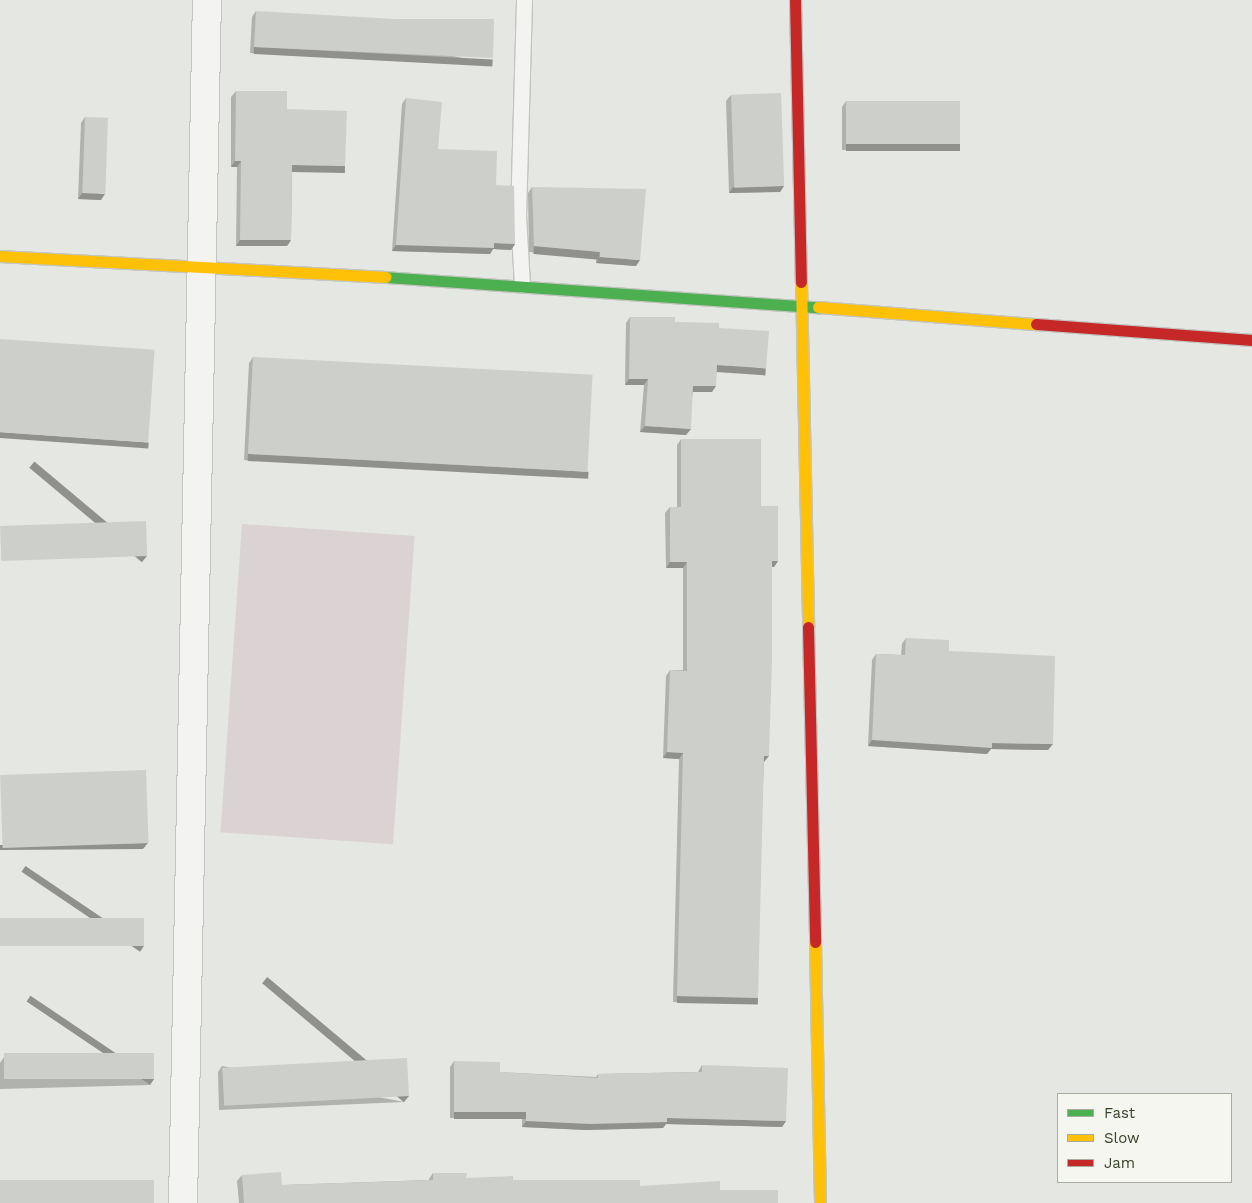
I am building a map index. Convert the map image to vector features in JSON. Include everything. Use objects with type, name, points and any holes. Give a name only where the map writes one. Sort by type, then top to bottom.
[{"type":"street","points":[[183,1203],[207,0]]},
{"type":"street","points":[[795,0],[799,308],[820,1203]]},
{"type":"street","points":[[0,256],[522,285],[799,308],[1252,340]]},
{"type":"lane","points":[[522,285],[518,216],[524,0]]},
{"type":"shaded area","points":[[242,524],[415,536],[393,844],[220,832]]},
{"type":"building","points":[[256,11],[394,19],[494,19],[493,58],[254,47]]},
{"type":"building","points":[[236,91],[287,91],[287,109],[347,111],[345,166],[292,165],[291,240],[240,240],[241,161],[235,161]]},
{"type":"building","points":[[781,93],[784,186],[734,188],[731,95]]},
{"type":"building","points":[[406,98],[442,102],[438,149],[497,151],[496,185],[514,186],[515,244],[494,243],[494,248],[396,245]]},
{"type":"building","points":[[846,101],[960,101],[960,144],[846,144]]},
{"type":"building","points":[[85,117],[108,118],[105,194],[82,193]]},
{"type":"building","points":[[532,187],[646,189],[640,260],[600,257],[600,252],[534,246]]},
{"type":"building","points":[[630,317],[675,317],[675,322],[719,323],[719,328],[769,331],[766,368],[717,365],[716,386],[693,386],[691,429],[645,426],[648,379],[629,379]]},
{"type":"building","points":[[0,339],[155,350],[148,443],[0,432]]},
{"type":"building","points":[[253,357],[593,375],[587,472],[248,454]]},
{"type":"building","points":[[681,439],[761,439],[761,506],[778,506],[778,561],[772,561],[772,661],[769,756],[764,756],[758,998],[677,996],[683,753],[667,752],[670,670],[687,671],[687,562],[670,562],[670,507],[681,507]]},
{"type":"building","points":[[146,521],[147,556],[1,561],[0,526]]},
{"type":"building","points":[[906,638],[949,640],[949,651],[1055,656],[1053,744],[992,743],[992,748],[872,740],[876,654],[905,655]]},
{"type":"building","points":[[146,770],[149,843],[3,848],[0,775]]},
{"type":"building","points":[[0,918],[144,918],[144,946],[0,946]]},
{"type":"building","points":[[4,1053],[154,1053],[154,1079],[4,1079]]},
{"type":"building","points":[[407,1058],[409,1096],[224,1106],[222,1068]]},
{"type":"building","points":[[454,1061],[500,1062],[500,1072],[598,1078],[598,1074],[702,1072],[702,1065],[788,1068],[786,1121],[667,1118],[667,1122],[590,1124],[526,1121],[526,1112],[454,1112]]},
{"type":"building","points":[[281,1172],[282,1185],[433,1180],[433,1173],[467,1173],[466,1178],[513,1176],[513,1180],[640,1180],[640,1186],[720,1181],[720,1190],[778,1190],[778,1203],[244,1203],[242,1175]]},
{"type":"building","points":[[0,1180],[154,1180],[154,1203],[0,1203]]},
{"type":"traffic: fast","points":[[385,277],[818,307]]},
{"type":"traffic: slow","points":[[0,256],[385,277]]},
{"type":"traffic: slow","points":[[801,282],[808,627]]},
{"type":"traffic: slow","points":[[818,307],[1036,324]]},
{"type":"traffic: slow","points":[[815,942],[820,1203]]},
{"type":"traffic: jam","points":[[795,0],[801,282]]},
{"type":"traffic: jam","points":[[1036,324],[1252,340]]},
{"type":"traffic: jam","points":[[808,627],[815,942]]}]
